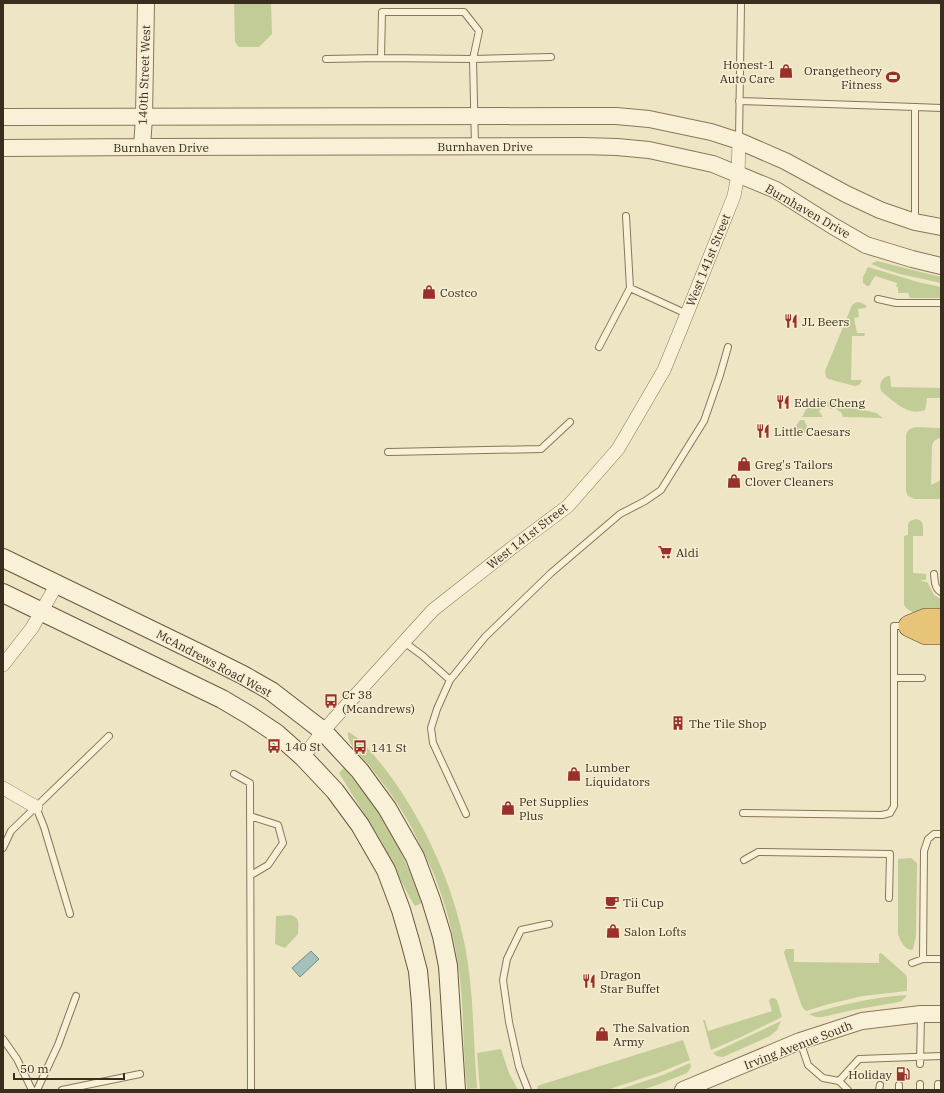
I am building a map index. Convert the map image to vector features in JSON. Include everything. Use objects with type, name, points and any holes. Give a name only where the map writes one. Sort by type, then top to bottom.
[{"type":"highway","points":[[910,626],[926,619],[941,619]]},
{"type":"highway","points":[[910,626],[926,634],[941,634]]},
{"type":"main road","name":"McAndrews Road West","points":[[3,558],[243,675],[271,691],[323,731],[360,771],[387,808],[415,857],[431,900],[442,936],[448,966],[456,1090]]},
{"type":"main road","points":[[3,593],[222,699],[249,715],[276,733],[303,757],[335,791],[360,825],[386,870],[401,910],[418,971],[425,1090]]},
{"type":"street","name":"140th Street West","points":[[142,147],[146,3]]},
{"type":"street","points":[[3,117],[616,116],[649,119],[711,132],[739,142],[785,161],[853,198],[880,210],[915,222],[941,227]]},
{"type":"street","name":"West 141st Street","points":[[303,757],[323,731],[433,610],[568,506],[618,449],[664,370],[734,196],[738,175],[739,142]]},
{"type":"street","name":"Burnhaven Drive","points":[[3,148],[475,146],[617,147],[649,150],[713,164],[776,190],[832,226],[866,245],[941,266]]},
{"type":"street","points":[[3,665],[32,628],[57,584]]},
{"type":"street","points":[[3,788],[36,807]]},
{"type":"street","name":"Irving Avenue South","points":[[683,1090],[710,1082],[800,1041],[862,1021],[921,1014],[941,1014]]},
{"type":"lane","points":[[739,142],[741,3]]},
{"type":"lane","points":[[381,58],[382,12],[464,12],[479,31],[473,59],[475,146]]},
{"type":"lane","points":[[326,58],[551,58]]},
{"type":"lane","points":[[739,101],[941,108]]},
{"type":"lane","points":[[915,107],[915,222]]},
{"type":"lane","points":[[599,347],[630,288],[626,216]]},
{"type":"lane","points":[[630,288],[687,314]]},
{"type":"lane","points":[[878,299],[896,303],[941,303]]},
{"type":"lane","points":[[466,814],[432,743],[431,728],[437,709],[450,680],[485,637],[551,573],[620,514],[645,501],[661,490],[704,421],[728,347]]},
{"type":"lane","points":[[388,452],[541,449],[570,422]]},
{"type":"lane","points":[[934,574],[935,585],[938,591],[941,592]]},
{"type":"lane","points":[[743,813],[882,815],[890,812],[894,806],[894,626],[910,626]]},
{"type":"lane","points":[[404,642],[423,656],[450,680]]},
{"type":"lane","points":[[894,678],[922,678]]},
{"type":"lane","points":[[3,848],[11,831],[109,736]]},
{"type":"lane","points":[[234,774],[250,783],[251,1090]]},
{"type":"lane","points":[[36,807],[44,827],[70,914]]},
{"type":"lane","points":[[250,816],[278,825],[283,843],[268,865],[251,875]]},
{"type":"lane","points":[[923,959],[924,851],[928,839],[934,834],[941,834]]},
{"type":"lane","points":[[744,860],[758,852],[890,854],[889,898]]},
{"type":"lane","points":[[528,1090],[519,1067],[509,1022],[503,980],[507,959],[521,930],[549,924]]},
{"type":"lane","points":[[912,963],[923,959],[941,959]]},
{"type":"lane","points":[[37,1090],[58,1045],[76,996]]},
{"type":"lane","points":[[920,1064],[921,1014]]},
{"type":"lane","points":[[3,1039],[17,1059],[32,1090]]},
{"type":"lane","points":[[800,1041],[808,1065],[823,1078],[839,1081],[848,1090]]},
{"type":"lane","points":[[839,1081],[860,1059],[879,1061],[899,1060],[921,1056],[940,1056],[938,1063]]},
{"type":"lane","points":[[62,1090],[140,1074]]},
{"type":"green space","points":[[234,3],[271,3],[272,34],[259,47],[239,47],[235,42]]},
{"type":"green space","points":[[877,261],[941,277],[941,283],[900,274],[871,264]]},
{"type":"green space","points":[[868,267],[918,282],[941,287],[941,298],[910,298],[908,293],[898,293],[898,287],[896,287],[897,283],[875,276],[869,286],[867,286],[863,283],[863,277]]},
{"type":"green space","points":[[857,302],[867,306],[865,308],[858,309],[859,317],[854,318],[857,333],[865,334],[864,336],[852,336],[851,380],[862,381],[859,385],[855,386],[828,379],[825,371],[852,305]]},
{"type":"green space","points":[[890,376],[891,387],[941,388],[941,398],[927,398],[925,410],[919,412],[907,410],[882,392],[880,387],[881,382]]},
{"type":"green space","points":[[814,399],[876,413],[883,418],[843,417],[841,412],[835,407],[831,409],[828,406],[819,411],[823,417],[802,417],[809,404]]},
{"type":"green space","points":[[800,420],[804,420],[808,429],[806,433],[796,430],[795,427]]},
{"type":"green space","points":[[915,427],[941,429],[941,437],[934,441],[932,445],[931,485],[941,480],[940,499],[914,499],[908,496],[906,491],[906,435],[909,430]]},
{"type":"green space","points":[[916,519],[922,523],[923,536],[913,536],[913,573],[926,574],[926,580],[921,581],[927,582],[934,595],[941,599],[941,614],[916,613],[907,609],[904,605],[904,536],[908,535],[908,524],[910,521]]},
{"type":"green space","points":[[348,732],[372,752],[405,797],[427,837],[446,879],[460,923],[468,963],[472,999],[477,1088],[467,1089],[460,976],[450,923],[438,885],[415,833],[404,814],[370,766],[353,747],[349,740]]},
{"type":"green space","points":[[344,768],[368,798],[387,827],[404,859],[422,903],[415,906],[410,898],[378,836],[339,773]]},
{"type":"green space","points":[[911,858],[917,863],[916,936],[913,949],[911,950],[906,948],[898,934],[898,859]]},
{"type":"green space","points":[[276,916],[294,916],[297,920],[298,934],[285,948],[275,944]]},
{"type":"green space","points":[[786,949],[794,949],[794,962],[879,963],[879,954],[881,953],[906,975],[907,991],[863,996],[806,1011],[801,1004],[785,956],[784,952]]},
{"type":"green space","points":[[907,995],[902,1001],[899,1002],[822,1017],[816,1017],[809,1014],[857,1002]]},
{"type":"green space","points":[[771,998],[777,1000],[782,1017],[711,1050],[703,1020],[705,1020],[708,1031],[772,1011],[769,1001]]},
{"type":"green space","points":[[781,1021],[777,1030],[770,1036],[723,1057],[717,1056],[713,1053]]},
{"type":"green space","points":[[683,1040],[690,1060],[658,1073],[607,1090],[537,1089],[540,1085]]},
{"type":"green space","points":[[501,1049],[509,1073],[518,1090],[480,1090],[477,1053]]},
{"type":"green space","points":[[690,1063],[691,1067],[687,1073],[657,1085],[642,1090],[618,1090],[663,1075]]},
{"type":"water","points":[[311,951],[319,959],[300,977],[292,968]]},
{"type":"place","name":"Honest-1 Auto Care","points":[[786,71]]},
{"type":"place","name":"Orangetheory Fitness","points":[[893,77]]},
{"type":"place","name":"Costco","points":[[429,292]]},
{"type":"place","name":"JL Beers","points":[[791,321]]},
{"type":"place","name":"Eddie Cheng","points":[[783,402]]},
{"type":"place","name":"Little Caesars","points":[[763,431]]},
{"type":"place","name":"Greg's Tailors","points":[[744,464]]},
{"type":"place","name":"Clover Cleaners","points":[[734,481]]},
{"type":"place","name":"Aldi","points":[[665,552]]},
{"type":"place","name":"Cr 38 (Mcandrews)","points":[[331,701]]},
{"type":"place","name":"The Tile Shop","points":[[678,723]]},
{"type":"place","name":"140 St","points":[[274,746]]},
{"type":"place","name":"141 St","points":[[360,747]]},
{"type":"place","name":"Lumber Liquidators","points":[[574,774]]},
{"type":"place","name":"Pet Supplies Plus","points":[[508,808]]},
{"type":"place","name":"Tii Cup","points":[[612,902]]},
{"type":"place","name":"Salon Lofts","points":[[613,931]]},
{"type":"place","name":"Dragon Star Buffet","points":[[589,981]]},
{"type":"place","name":"The Salvation Army","points":[[602,1034]]},
{"type":"place","name":"Holiday","points":[[903,1074]]}]
